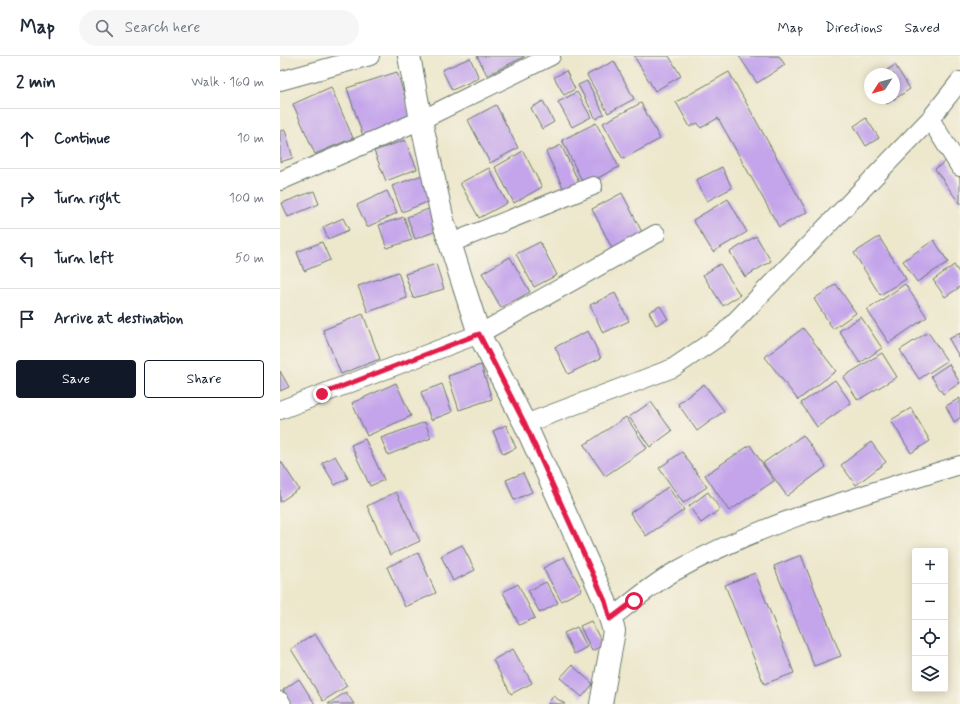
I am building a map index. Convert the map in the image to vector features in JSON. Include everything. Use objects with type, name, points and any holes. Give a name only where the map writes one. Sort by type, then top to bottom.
[{"type":"street","points":[[280,81],[370,56]]},
{"type":"street","points":[[409,56],[443,221],[479,334],[525,424],[605,601],[614,631],[601,704]]},
{"type":"street","points":[[280,181],[421,120],[551,56]]},
{"type":"street","points":[[525,424],[673,368],[723,334],[930,119],[960,81]]},
{"type":"street","points":[[930,119],[960,167]]},
{"type":"street","points":[[450,243],[593,186]]},
{"type":"street","points":[[280,410],[479,334],[656,234]]},
{"type":"street","points":[[610,619],[672,573],[734,542],[827,508],[960,465]]},
{"type":"building","points":[[477,56],[524,56],[524,57],[487,75]]},
{"type":"building","points":[[634,56],[669,56],[681,76],[655,91]]},
{"type":"building","points":[[739,56],[779,56],[785,65],[757,83]]},
{"type":"building","points":[[470,58],[479,78],[452,90],[442,70]]},
{"type":"building","points":[[614,61],[634,99],[608,113],[587,75]]},
{"type":"building","points":[[566,71],[575,89],[564,95],[554,77]]},
{"type":"building","points":[[397,72],[412,119],[363,136],[347,88]]},
{"type":"building","points":[[729,72],[807,212],[779,227],[718,118],[701,128],[698,123],[690,127],[676,102]]},
{"type":"building","points":[[900,73],[910,89],[900,96]]},
{"type":"building","points":[[587,81],[604,114],[596,119],[578,85]]},
{"type":"building","points":[[331,87],[353,138],[315,154],[293,104]]},
{"type":"building","points":[[577,92],[591,117],[572,127],[558,102]]},
{"type":"building","points":[[543,101],[554,122],[542,129],[531,108]]},
{"type":"building","points":[[641,103],[660,139],[623,159],[603,123]]},
{"type":"building","points":[[496,105],[518,148],[490,163],[468,120]]},
{"type":"building","points":[[866,118],[879,138],[866,146],[854,126]]},
{"type":"building","points":[[596,123],[619,167],[584,185],[562,140]]},
{"type":"building","points":[[285,130],[293,158],[280,162],[280,131]]},
{"type":"building","points":[[405,140],[417,169],[386,181],[374,151]]},
{"type":"building","points":[[561,145],[580,185],[565,192],[546,152]]},
{"type":"building","points":[[523,151],[542,187],[514,203],[495,167]]},
{"type":"building","points":[[947,160],[960,178],[960,204],[935,169]]},
{"type":"building","points":[[722,167],[732,188],[707,201],[696,180]]},
{"type":"building","points":[[489,168],[507,203],[479,218],[460,183]]},
{"type":"building","points":[[425,174],[435,199],[402,212],[392,186]]},
{"type":"building","points":[[314,191],[319,204],[288,217],[282,203]]},
{"type":"building","points":[[387,191],[397,213],[367,227],[357,205]]},
{"type":"building","points":[[622,193],[645,238],[615,254],[592,209]]},
{"type":"building","points":[[728,199],[747,232],[713,252],[693,220]]},
{"type":"building","points":[[434,207],[442,229],[415,239],[407,217]]},
{"type":"building","points":[[404,217],[412,240],[387,248],[379,225]]},
{"type":"building","points":[[343,218],[349,230],[328,239],[323,227]]},
{"type":"building","points":[[756,236],[771,261],[745,277],[730,252]]},
{"type":"building","points":[[879,237],[906,279],[880,295],[854,253]]},
{"type":"building","points":[[934,240],[948,262],[917,282],[903,261]]},
{"type":"building","points":[[322,242],[330,260],[304,271],[297,252]]},
{"type":"building","points":[[540,242],[557,275],[534,287],[516,254]]},
{"type":"building","points":[[510,257],[530,292],[501,308],[482,273]]},
{"type":"building","points":[[436,264],[444,289],[413,298],[405,274]]},
{"type":"building","points":[[720,264],[740,295],[723,306],[703,275]]},
{"type":"building","points":[[954,265],[960,274],[960,287],[945,297],[933,280]]},
{"type":"building","points":[[398,272],[407,298],[368,312],[358,286]]},
{"type":"building","points":[[836,284],[856,313],[833,329],[814,299]]},
{"type":"building","points":[[905,284],[927,317],[889,343],[867,310]]},
{"type":"building","points":[[615,293],[629,321],[603,333],[590,305]]},
{"type":"building","points":[[660,306],[668,319],[656,325],[649,312]]},
{"type":"building","points":[[363,314],[380,359],[341,374],[323,330]]},
{"type":"building","points":[[861,317],[882,348],[860,363],[839,331]]},
{"type":"building","points":[[803,328],[836,371],[798,400],[765,357]]},
{"type":"building","points":[[588,331],[601,358],[568,374],[555,347]]},
{"type":"building","points":[[928,332],[947,361],[919,379],[900,350]]},
{"type":"building","points":[[960,333],[960,358],[949,339]]},
{"type":"building","points":[[882,353],[897,377],[858,400],[843,377]]},
{"type":"building","points":[[949,364],[960,383],[943,394],[931,376]]},
{"type":"building","points":[[481,365],[492,399],[459,410],[448,376]]},
{"type":"building","points":[[280,371],[289,387],[280,391]]},
{"type":"building","points":[[835,380],[851,403],[817,427],[801,403]]},
{"type":"building","points":[[396,383],[411,416],[367,436],[352,403]]},
{"type":"building","points":[[442,384],[452,412],[431,420],[421,392]]},
{"type":"building","points":[[704,384],[724,411],[697,431],[678,404]]},
{"type":"building","points":[[960,398],[960,418],[954,422],[946,406]]},
{"type":"building","points":[[651,402],[672,431],[650,447],[629,417]]},
{"type":"building","points":[[911,408],[930,441],[911,453],[891,420]]},
{"type":"building","points":[[626,417],[647,448],[605,476],[584,445]]},
{"type":"building","points":[[425,422],[431,438],[388,455],[381,438]]},
{"type":"building","points":[[506,425],[516,448],[503,454],[493,431]]},
{"type":"building","points":[[803,435],[826,467],[787,496],[763,463]]},
{"type":"building","points":[[365,439],[384,480],[370,486],[351,445]]},
{"type":"building","points":[[871,442],[886,462],[856,485],[841,465]]},
{"type":"building","points":[[750,445],[774,481],[729,511],[705,475]]},
{"type":"building","points":[[682,452],[707,487],[683,503],[659,468]]},
{"type":"building","points":[[335,456],[348,478],[335,485],[322,463]]},
{"type":"building","points":[[280,460],[299,489],[280,502]]},
{"type":"building","points":[[523,473],[532,492],[514,500],[506,480]]},
{"type":"building","points":[[668,487],[684,510],[646,536],[630,513]]},
{"type":"building","points":[[396,492],[420,541],[390,555],[367,506]]},
{"type":"building","points":[[708,492],[720,509],[701,523],[689,506]]},
{"type":"building","points":[[462,545],[475,570],[453,581],[441,556]]},
{"type":"building","points":[[418,553],[436,593],[405,607],[387,567]]},
{"type":"building","points":[[801,555],[841,656],[814,666],[774,566]]},
{"type":"building","points":[[564,557],[582,590],[561,601],[543,568]]},
{"type":"building","points":[[755,573],[794,673],[764,684],[725,585]]},
{"type":"building","points":[[546,582],[558,603],[540,613],[528,591]]},
{"type":"building","points":[[518,584],[535,618],[519,625],[503,592]]},
{"type":"building","points":[[591,621],[603,645],[592,651],[580,626]]},
{"type":"building","points":[[577,627],[587,647],[574,654],[564,633]]},
{"type":"building","points":[[315,634],[347,686],[323,701],[291,649]]},
{"type":"building","points":[[513,649],[532,683],[511,694],[493,660]]},
{"type":"building","points":[[572,665],[593,684],[582,697],[560,678]]},
{"type":"building","points":[[299,679],[315,704],[292,704],[283,690]]},
{"type":"building","points":[[346,692],[354,704],[328,704]]},
{"type":"building","points":[[553,696],[565,704],[548,704]]},
{"type":"route","points":[[322,394],[479,334],[525,424],[605,601],[610,619],[634,601]]}]
